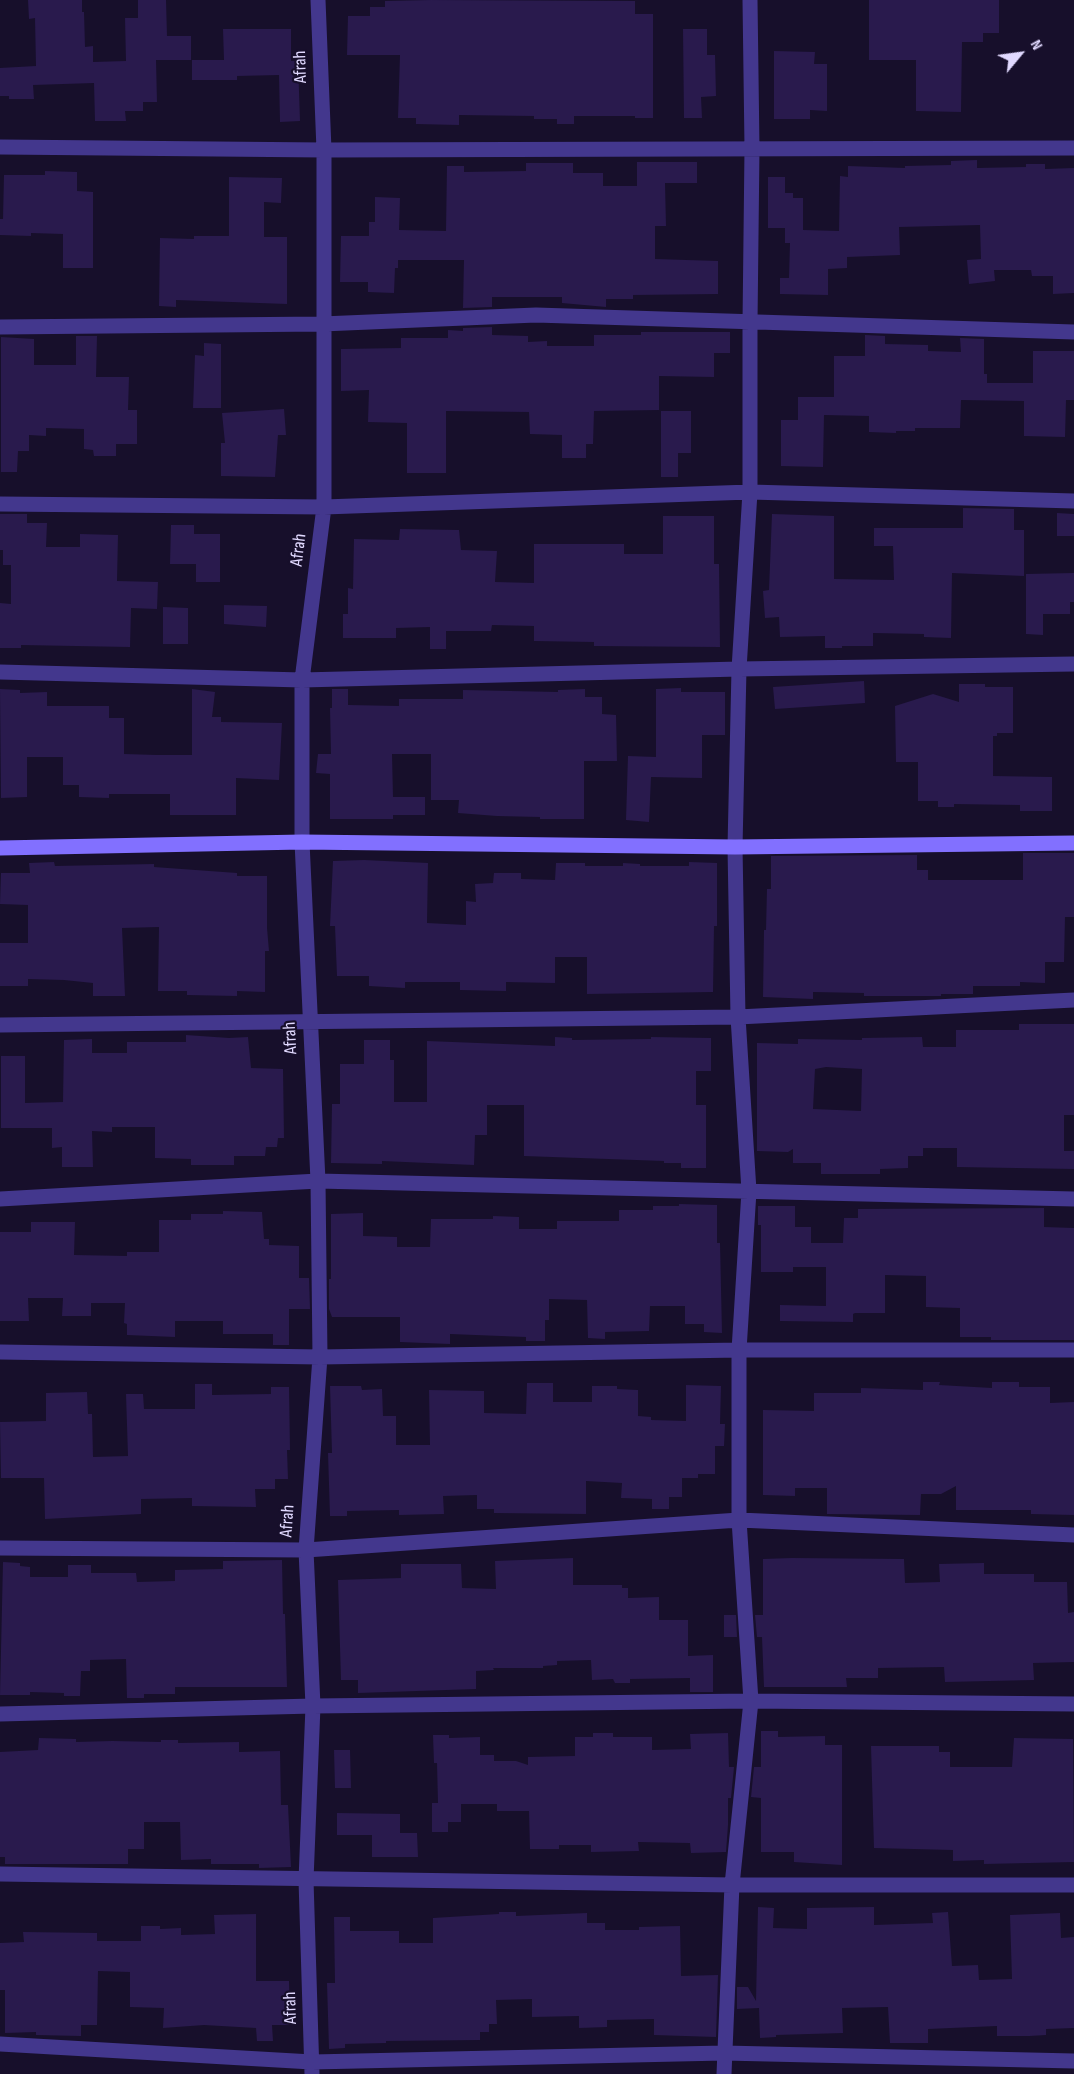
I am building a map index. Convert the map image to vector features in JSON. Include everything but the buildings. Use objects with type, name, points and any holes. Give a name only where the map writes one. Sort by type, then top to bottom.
[{"type":"street","name":"Afrah","points":[[312,2068],[306,1880],[313,1706],[306,1550],[320,1356],[318,1181],[302,842],[302,680],[324,507],[322,324],[324,150],[318,0]]},
{"type":"street","points":[[724,2074],[732,1885],[751,1701],[739,1520],[739,1350],[749,1191],[738,1017],[735,847],[739,669],[750,492],[752,148],[750,0]]},
{"type":"street","points":[[0,147],[324,150],[1074,148]]},
{"type":"street","points":[[0,327],[322,324],[536,315],[1074,332]]},
{"type":"street","points":[[0,504],[324,507],[750,492],[1074,501]]},
{"type":"street","points":[[0,672],[302,680],[739,669],[1074,664]]},
{"type":"street","points":[[0,848],[302,842],[735,847],[1074,843]]},
{"type":"street","points":[[0,1025],[738,1017],[1074,1000]]},
{"type":"street","points":[[0,1199],[318,1181],[1074,1199]]},
{"type":"street","points":[[0,1352],[320,1356],[739,1350],[1074,1350]]},
{"type":"street","points":[[0,1548],[306,1550],[739,1520],[1074,1535]]},
{"type":"street","points":[[0,1714],[313,1706],[751,1701],[1074,1704]]},
{"type":"street","points":[[0,1874],[732,1885],[1074,1885]]},
{"type":"street","points":[[0,2044],[312,2068],[724,2053],[1074,2061]]}]
